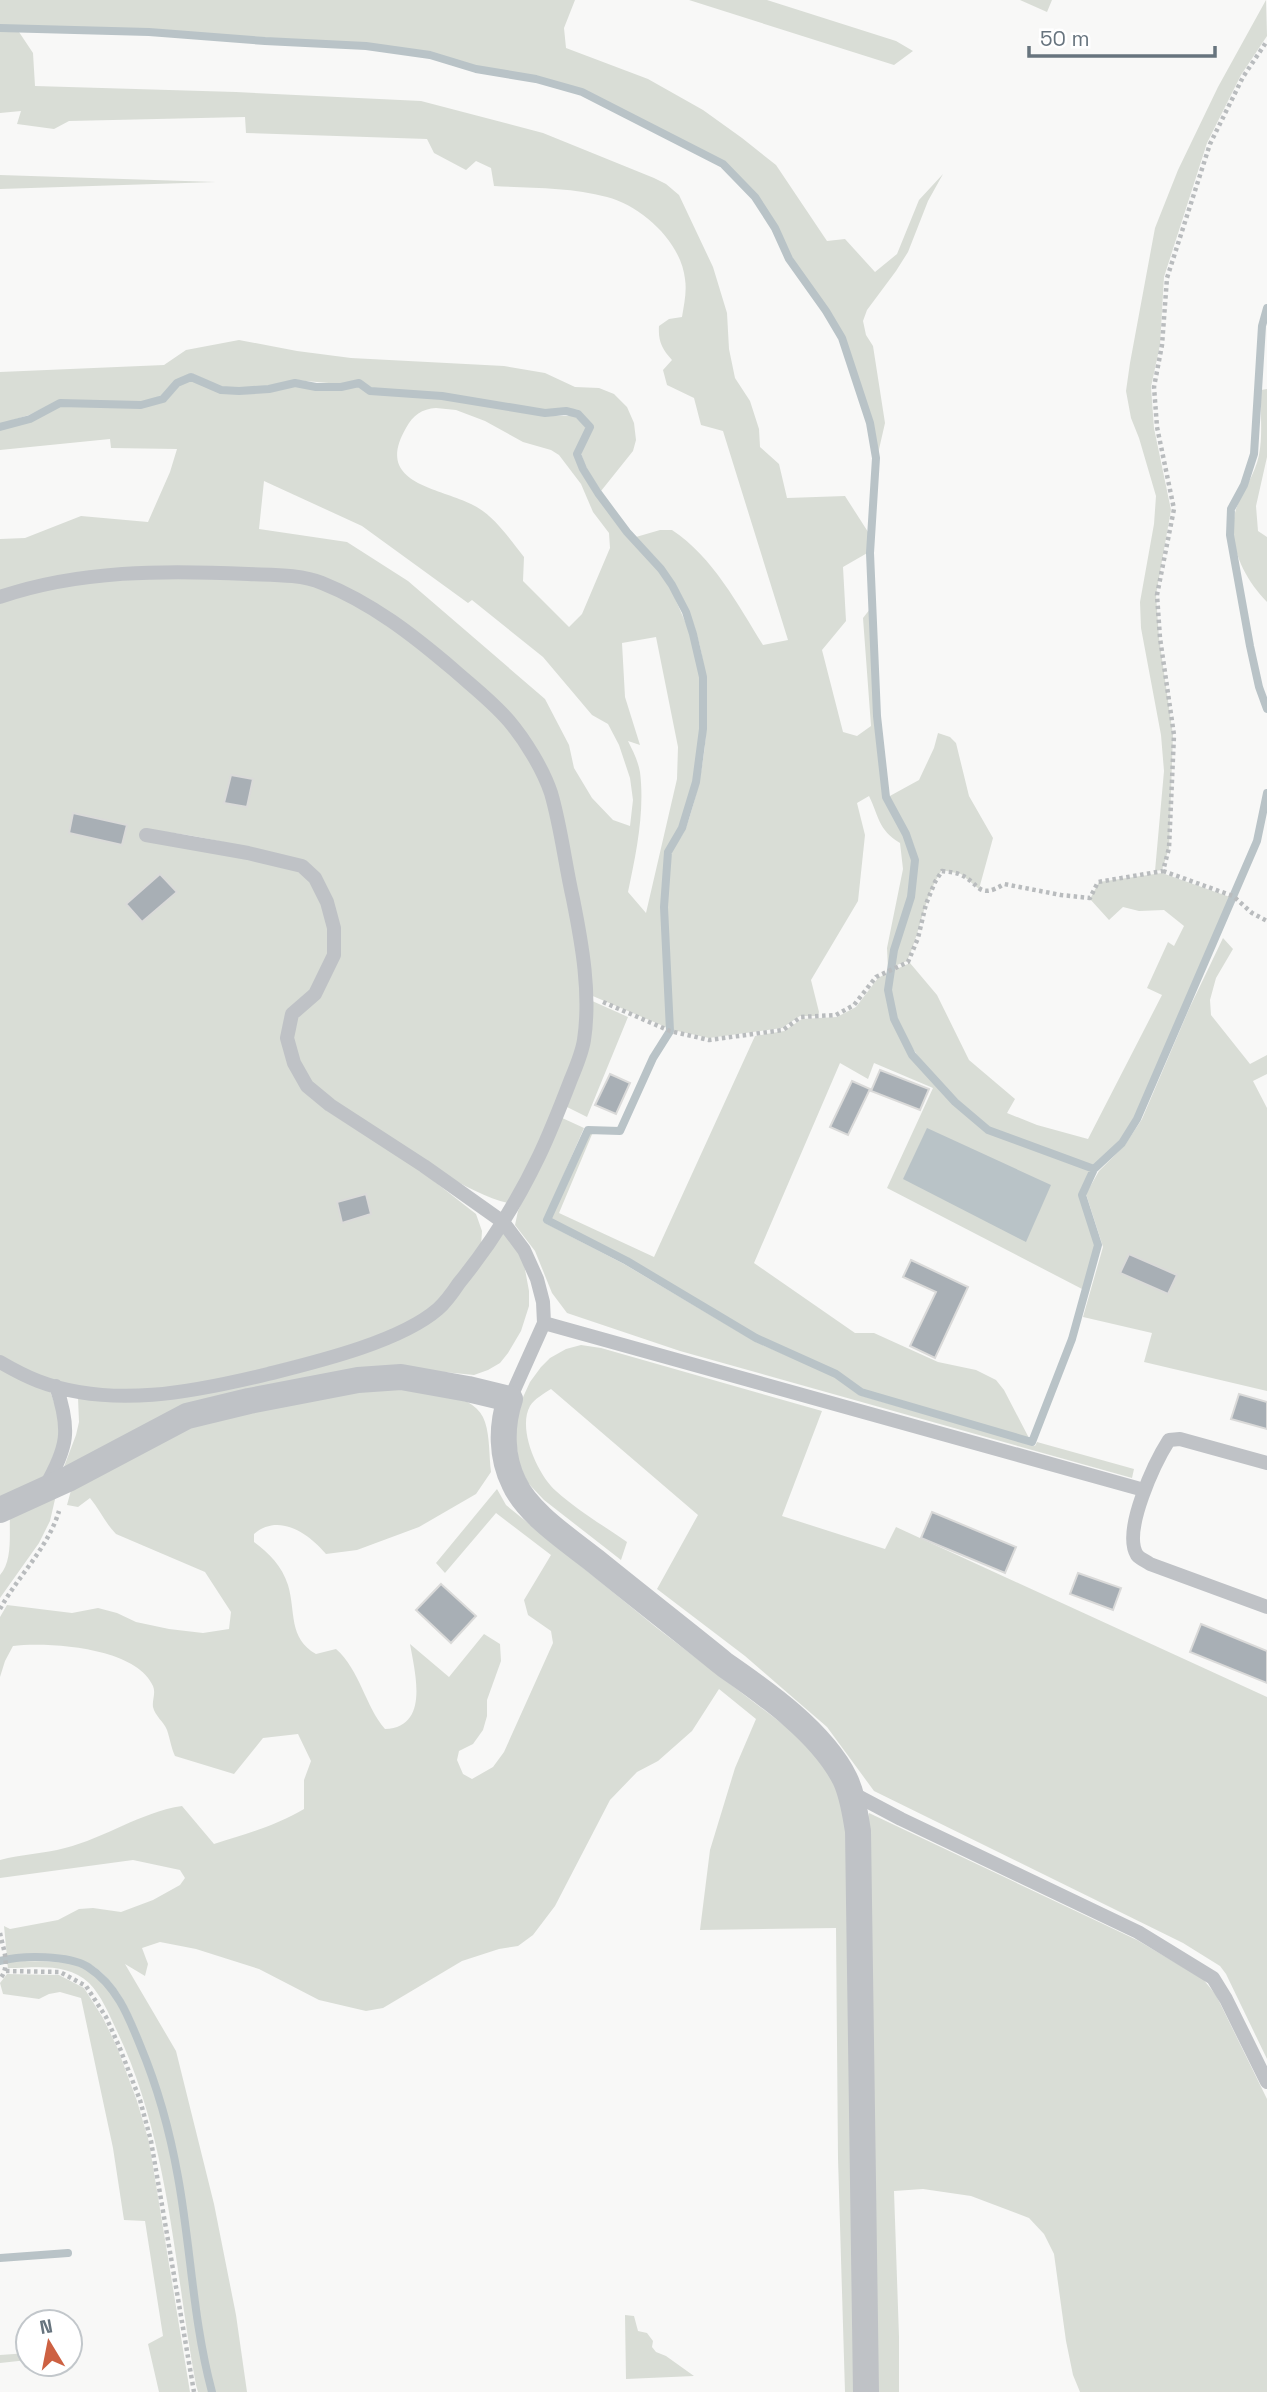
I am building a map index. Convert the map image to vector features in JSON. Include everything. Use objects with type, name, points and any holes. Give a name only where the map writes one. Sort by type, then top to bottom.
[{"type":"street","points":[[0,1510],[41,1493],[187,1416],[358,1380],[401,1377],[510,1399],[505,1415],[503,1439],[514,1483],[527,1503],[556,1530],[725,1665],[752,1683],[809,1731],[828,1753],[849,1791],[858,1831],[866,2392]]},
{"type":"lane","points":[[0,597],[55,581],[99,576],[167,572],[250,574],[318,581],[385,614],[474,688],[509,721],[534,758],[550,790],[580,937],[585,995],[584,1044],[550,1132],[503,1223],[439,1309],[410,1327],[365,1347],[302,1366],[218,1386],[159,1394],[119,1396],[77,1391],[39,1382],[0,1363]]},
{"type":"lane","points":[[146,835],[248,853],[302,866],[316,878],[327,902],[334,928],[334,955],[315,994],[292,1014],[287,1038],[294,1063],[307,1086],[330,1105],[424,1166],[503,1223],[524,1250],[537,1279],[543,1302],[544,1323],[510,1399]]},
{"type":"lane","points":[[544,1323],[1144,1490]]},
{"type":"lane","points":[[41,1493],[60,1460],[65,1443],[64,1408],[56,1386]]},
{"type":"lane","points":[[1267,1463],[1180,1439],[1169,1440],[1144,1490],[1133,1546],[1138,1557],[1150,1564],[1267,1607]]},
{"type":"lane","points":[[849,1791],[901,1819],[1138,1932],[1213,1978],[1267,2082]]},
{"type":"path","points":[[1163,871],[1170,848],[1174,735],[1160,638],[1157,595],[1174,509],[1157,427],[1154,387],[1162,345],[1167,278],[1210,144],[1243,77],[1267,41]]},
{"type":"path","points":[[585,995],[670,1031],[709,1040],[783,1030],[801,1017],[836,1015],[854,1005],[876,977],[908,962],[918,939],[926,904],[942,871],[961,875],[979,890],[992,891],[1004,884],[1090,898],[1098,881],[1163,871],[1233,896],[1252,913],[1267,921]]},
{"type":"path","points":[[0,1609],[46,1542],[55,1523],[68,1479]]},
{"type":"path","points":[[0,1933],[6,1960],[6,1971],[0,1979]]},
{"type":"path","points":[[6,1971],[60,1972],[86,1986],[106,2017],[120,2046],[140,2100],[151,2141],[194,2392]]},
{"type":"shaded area","points":[[0,0],[575,0],[564,28],[566,48],[648,79],[703,110],[742,138],[776,165],[827,241],[845,239],[875,272],[897,254],[919,200],[943,174],[928,201],[908,252],[867,310],[863,321],[866,335],[873,346],[885,423],[877,458],[871,423],[843,338],[828,310],[791,258],[776,227],[756,196],[724,163],[582,90],[536,77],[477,68],[431,53],[366,44],[265,40],[149,30],[0,26]]},
{"type":"shaded area","points":[[689,0],[767,0],[896,41],[913,51],[894,65]]},
{"type":"shaded area","points":[[1020,0],[1052,0],[1047,12]]},
{"type":"shaded area","points":[[1266,0],[1267,36],[1241,75],[1207,143],[1164,277],[1160,345],[1151,387],[1154,428],[1171,510],[1156,595],[1159,638],[1173,735],[1169,848],[1162,870],[1155,871],[1164,771],[1161,735],[1141,628],[1140,602],[1154,524],[1156,496],[1131,418],[1126,391],[1155,228],[1178,170],[1218,87]]},
{"type":"shaded area","points":[[0,29],[17,29],[33,53],[35,86],[421,101],[543,133],[654,178],[679,195],[713,267],[727,313],[729,349],[735,378],[750,401],[759,429],[760,447],[779,464],[787,498],[845,496],[870,535],[869,552],[843,567],[846,621],[822,650],[843,732],[857,736],[871,726],[863,618],[870,609],[876,715],[880,726],[885,798],[906,835],[914,860],[910,896],[888,969],[887,948],[903,869],[900,843],[883,828],[869,796],[857,803],[865,835],[858,901],[811,980],[818,1016],[800,1016],[782,1028],[709,1038],[673,1030],[667,942],[668,875],[671,855],[687,825],[701,773],[707,712],[706,681],[693,622],[681,594],[661,564],[636,537],[660,530],[672,530],[687,541],[712,568],[763,645],[788,640],[723,431],[701,425],[694,398],[667,385],[663,370],[672,360],[661,344],[659,326],[669,319],[682,317],[686,284],[676,252],[658,228],[633,208],[607,197],[565,190],[494,186],[491,168],[476,161],[466,170],[434,153],[427,139],[246,133],[245,117],[69,121],[54,129],[17,124],[21,111],[0,113]]},
{"type":"shaded area","points":[[0,175],[216,182],[0,189]]},
{"type":"shaded area","points":[[239,340],[351,358],[504,366],[545,373],[575,387],[599,388],[614,394],[627,407],[634,423],[636,440],[633,451],[601,491],[586,468],[581,453],[593,427],[579,410],[545,410],[442,393],[371,388],[359,380],[340,384],[294,380],[238,389],[222,387],[191,373],[175,381],[161,396],[141,402],[60,400],[29,415],[0,424],[0,372],[164,365],[186,350]]},
{"type":"shaded area","points":[[191,380],[220,393],[238,394],[269,392],[295,386],[315,390],[341,390],[358,386],[370,394],[441,399],[545,416],[576,416],[586,428],[574,453],[580,471],[624,534],[659,570],[670,587],[691,635],[700,678],[700,729],[693,782],[680,827],[666,851],[661,907],[668,1028],[588,994],[553,790],[476,685],[319,578],[167,569],[0,594],[0,539],[25,538],[81,516],[148,522],[177,449],[111,448],[110,439],[0,450],[0,430],[32,421],[61,406],[141,408],[165,402],[179,386]],"holes":[[[436,408],[456,410],[485,421],[523,442],[551,450],[559,455],[581,484],[593,512],[609,533],[610,548],[582,614],[569,627],[523,581],[524,557],[493,520],[479,508],[427,487],[403,472],[398,461],[398,446],[406,428],[418,414]],[[264,481],[362,526],[468,603],[472,600],[543,657],[592,715],[608,724],[619,745],[630,778],[633,800],[630,826],[613,820],[592,798],[574,768],[569,745],[545,699],[408,581],[347,542],[259,529]],[[656,637],[678,747],[677,779],[646,913],[628,892],[639,833],[641,802],[640,772],[628,741],[640,745],[625,697],[622,643]]]},
{"type":"shaded area","points":[[1267,389],[1267,457],[1256,506],[1258,531],[1267,537],[1267,602],[1244,571],[1233,535],[1236,509],[1259,455],[1261,390]]},
{"type":"shaded area","points":[[167,575],[277,579],[317,584],[383,617],[472,690],[507,723],[547,792],[577,937],[583,1009],[581,1043],[547,1131],[524,1180],[508,1203],[492,1198],[439,1171],[342,1108],[321,1091],[302,1069],[292,1043],[293,1030],[300,1015],[325,987],[335,966],[339,939],[329,893],[314,868],[303,861],[210,839],[147,830],[146,841],[246,858],[299,871],[311,881],[322,904],[328,929],[328,954],[310,990],[286,1011],[281,1039],[288,1065],[303,1089],[326,1110],[421,1171],[476,1214],[482,1231],[481,1246],[462,1275],[436,1306],[408,1324],[363,1344],[301,1363],[217,1383],[119,1393],[78,1388],[40,1378],[0,1359],[0,600],[56,584]]},
{"type":"shaded area","points":[[938,733],[950,737],[956,743],[969,796],[993,838],[979,889],[961,874],[942,870],[930,892],[907,961],[892,967],[912,901],[917,861],[910,836],[888,797],[919,780]]},
{"type":"shaded area","points":[[1162,873],[1230,897],[1135,1118],[1119,1142],[1093,1166],[1016,1140],[984,1125],[938,1080],[912,1047],[895,1010],[891,991],[892,971],[910,963],[937,995],[969,1060],[1015,1099],[1007,1113],[1037,1125],[1088,1139],[1162,995],[1147,988],[1168,942],[1174,946],[1184,926],[1164,910],[1139,911],[1123,907],[1109,920],[1090,899],[1099,882]]},
{"type":"shaded area","points":[[1223,938],[1233,949],[1216,978],[1210,1000],[1211,1015],[1250,1064],[1267,1055],[1267,1074],[1253,1081],[1267,1108],[1267,1391],[1144,1362],[1152,1333],[1083,1317],[1103,1247],[1086,1194],[1099,1171],[1125,1145],[1142,1119]]},
{"type":"shaded area","points":[[889,972],[891,1013],[898,1032],[921,1068],[950,1099],[990,1133],[1092,1169],[1080,1194],[1095,1247],[1084,1290],[887,1188],[933,1088],[874,1063],[868,1079],[840,1063],[754,1263],[855,1333],[874,1333],[938,1362],[976,1370],[996,1380],[1030,1440],[862,1390],[838,1373],[756,1337],[628,1259],[549,1219],[590,1132],[593,1132],[559,1213],[654,1257],[755,1036],[784,1031],[802,1019],[837,1017],[856,1007],[878,978]]},
{"type":"shaded area","points":[[590,1000],[628,1017],[587,1117],[563,1105]]},
{"type":"shaded area","points":[[560,1117],[584,1128],[543,1222],[624,1264],[756,1342],[836,1377],[859,1395],[1035,1446],[1037,1442],[1134,1469],[1132,1478],[680,1351],[567,1313],[552,1293],[535,1251],[515,1225],[518,1211]]},
{"type":"shaded area","points":[[927,1128],[1051,1185],[1026,1242],[903,1179]]},
{"type":"shaded area","points":[[503,1231],[518,1250],[524,1264],[529,1306],[521,1331],[508,1353],[500,1363],[488,1370],[474,1375],[424,1370],[354,1371],[62,1472],[79,1422],[78,1398],[141,1400],[411,1331]]},
{"type":"shaded area","points":[[581,1345],[601,1348],[822,1411],[782,1516],[885,1549],[896,1527],[1267,1697],[1267,2059],[1220,1966],[1183,1943],[874,1791],[827,1727],[745,1656],[657,1589],[698,1515],[551,1389],[530,1406],[526,1427],[531,1451],[549,1484],[556,1491],[627,1542],[621,1560],[544,1500],[528,1483],[519,1464],[513,1419],[530,1382],[541,1367],[566,1349]]},
{"type":"shaded area","points":[[0,1365],[50,1391],[62,1424],[56,1449],[43,1480],[0,1500]]},
{"type":"shaded area","points":[[404,1383],[462,1399],[480,1413],[488,1434],[491,1472],[476,1494],[419,1527],[357,1550],[326,1554],[302,1533],[283,1526],[273,1525],[254,1534],[254,1542],[274,1560],[285,1578],[301,1640],[316,1654],[336,1649],[351,1667],[372,1710],[385,1729],[399,1726],[409,1719],[414,1709],[416,1683],[410,1644],[449,1677],[484,1634],[500,1644],[501,1661],[487,1700],[487,1716],[483,1730],[473,1744],[459,1751],[457,1760],[463,1774],[472,1779],[493,1767],[504,1752],[553,1643],[551,1631],[528,1615],[524,1600],[551,1555],[496,1513],[445,1573],[436,1563],[497,1489],[506,1505],[657,1628],[819,1752],[845,1802],[858,2392],[845,2392],[838,2158],[836,1928],[700,1930],[710,1850],[735,1768],[756,1719],[719,1689],[692,1731],[658,1761],[637,1772],[610,1800],[555,1906],[533,1935],[518,1946],[462,1961],[383,2008],[366,2011],[319,2000],[259,1969],[196,1949],[160,1942],[142,1948],[148,1964],[145,1976],[125,1964],[176,2051],[214,2204],[236,2315],[247,2392],[215,2392],[204,2339],[178,2158],[154,2072],[126,2006],[105,1976],[86,1962],[57,1955],[7,1957],[4,1926],[10,1929],[58,1920],[79,1909],[121,1912],[153,1900],[180,1885],[185,1878],[180,1870],[133,1860],[0,1878],[0,1860],[80,1844],[152,1814],[182,1806],[214,1844],[237,1837],[304,1809],[304,1780],[311,1761],[298,1734],[263,1738],[234,1774],[175,1756],[167,1730],[153,1707],[153,1686],[144,1673],[110,1655],[47,1645],[13,1646],[0,1677],[0,1617],[7,1605],[72,1613],[98,1608],[136,1622],[169,1629],[203,1633],[229,1629],[231,1612],[205,1572],[116,1534],[90,1498],[78,1507],[67,1505],[73,1483],[187,1423]]},
{"type":"shaded area","points":[[56,1495],[50,1521],[39,1543],[0,1598],[0,1575],[9,1554],[10,1515]]},
{"type":"shaded area","points":[[869,1813],[1137,1940],[1203,1979],[1216,1995],[1267,2099],[1267,2392],[1080,2392],[1073,2375],[1066,2341],[1054,2254],[1044,2234],[1029,2218],[971,2196],[923,2189],[894,2191],[899,2392],[877,2392],[867,1822]]},
{"type":"shaded area","points":[[7,1962],[65,1963],[87,1970],[113,1995],[130,2027],[145,2064],[172,2161],[193,2312],[209,2392],[198,2392],[196,2385],[159,2158],[134,2071],[104,2005],[89,1983],[80,1976],[61,1969],[8,1968]]},
{"type":"shaded area","points":[[7,1974],[59,1975],[84,1988],[117,2047],[149,2142],[190,2392],[159,2392],[148,2344],[163,2336],[145,2221],[124,2220],[113,2148],[81,1998],[60,1992],[39,1999],[3,1994],[0,1983]]},
{"type":"shaded area","points":[[625,2315],[634,2316],[638,2331],[647,2333],[656,2352],[694,2376],[626,2379]]},
{"type":"shaded area","points":[[14,2354],[14,2362],[0,2363],[0,2355]]},
{"type":"building","points":[[231,775],[253,779],[247,807],[224,803]]},
{"type":"building","points":[[73,813],[127,825],[122,845],[69,833]]},
{"type":"building","points":[[160,874],[177,892],[142,922],[126,904]]},
{"type":"building","points":[[880,1070],[929,1089],[920,1110],[871,1091]]},
{"type":"building","points":[[610,1074],[630,1083],[616,1114],[595,1105]]},
{"type":"building","points":[[852,1081],[870,1089],[848,1135],[830,1127]]},
{"type":"building","points":[[366,1194],[371,1214],[342,1223],[337,1202]]},
{"type":"building","points":[[1129,1254],[1177,1275],[1168,1294],[1120,1273]]},
{"type":"building","points":[[911,1260],[968,1287],[935,1358],[910,1346],[936,1292],[903,1277]]},
{"type":"building","points":[[1239,1394],[1267,1402],[1267,1429],[1231,1419]]},
{"type":"building","points":[[932,1512],[1016,1547],[1005,1573],[921,1538]]},
{"type":"building","points":[[1078,1573],[1121,1588],[1113,1610],[1070,1594]]},
{"type":"building","points":[[441,1584],[476,1616],[451,1643],[416,1610]]},
{"type":"building","points":[[1201,1624],[1267,1651],[1267,1683],[1190,1652]]},
{"type":"waterway","points":[[0,28],[149,32],[366,46],[430,55],[476,69],[536,79],[582,92],[723,164],[755,197],[775,228],[789,259],[842,338],[870,423],[876,458],[870,553],[877,716],[886,797],[906,834],[915,860],[911,897],[894,950],[888,990],[894,1019],[912,1055],[955,1102],[988,1130],[1094,1169],[1122,1143],[1137,1119],[1257,841],[1267,793]]},
{"type":"waterway","points":[[1267,308],[1262,326],[1254,454],[1244,485],[1231,509],[1230,535],[1250,646],[1267,709]]},
{"type":"waterway","points":[[0,427],[30,419],[60,403],[141,405],[163,399],[177,383],[191,377],[221,390],[239,391],[269,389],[295,383],[316,387],[341,387],[359,383],[370,391],[442,396],[545,413],[566,411],[578,414],[590,427],[577,454],[583,469],[627,532],[661,569],[686,612],[703,677],[703,729],[696,782],[682,828],[668,852],[664,907],[670,1031],[653,1058],[620,1131],[588,1130],[547,1220],[627,1261],[756,1338],[836,1374],[861,1392],[1032,1442],[1072,1339],[1098,1245],[1082,1195],[1094,1169]]},
{"type":"waterway","points":[[0,1961],[45,1957],[80,1963],[98,1974],[114,1992],[126,2012],[152,2077],[171,2143],[200,2339],[212,2392]]},
{"type":"waterway","points":[[0,2258],[68,2253]]}]
